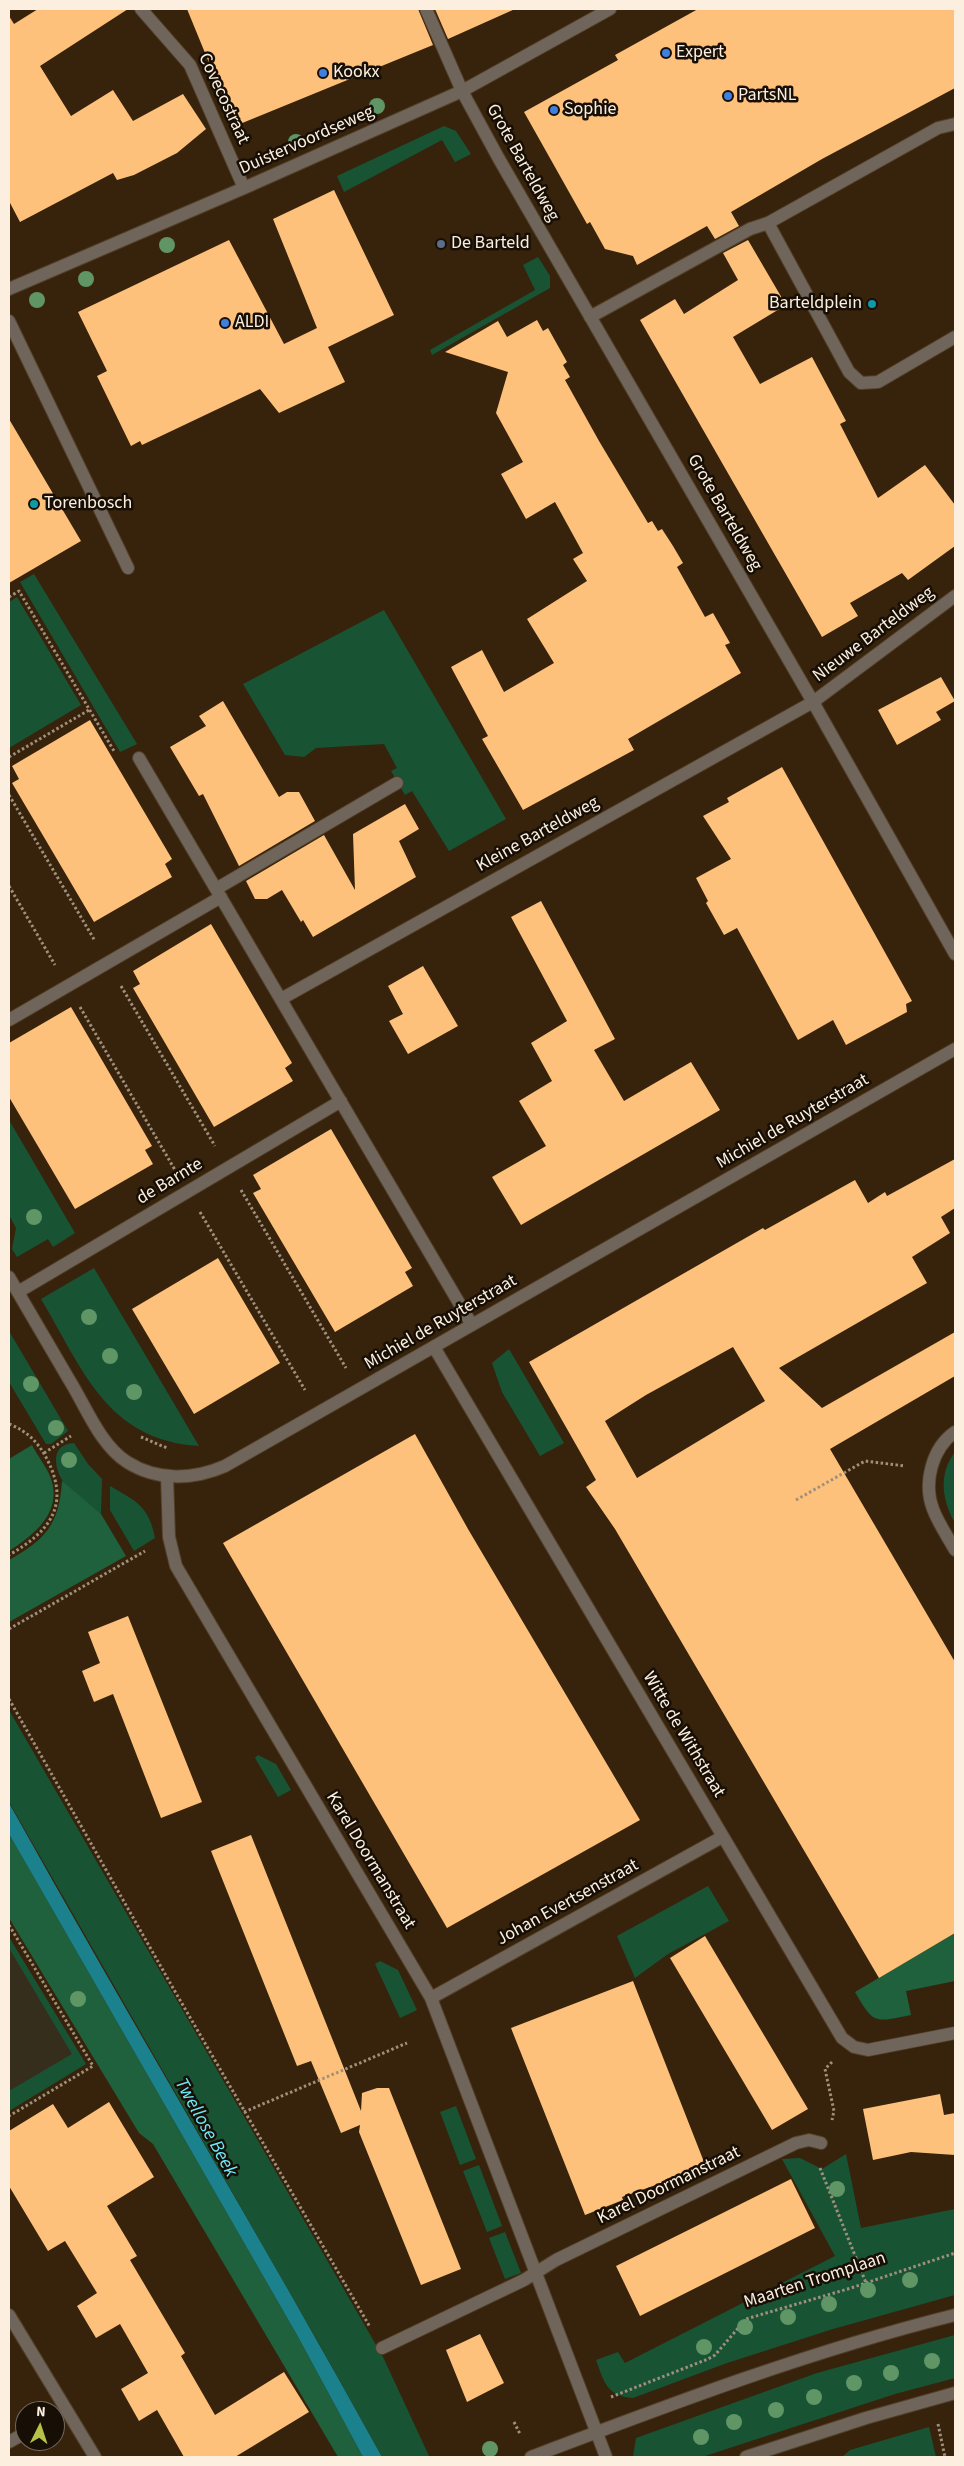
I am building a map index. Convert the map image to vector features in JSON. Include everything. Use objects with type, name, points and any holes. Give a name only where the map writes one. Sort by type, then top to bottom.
[{"type":"street","name":"Covecostraat","points":[[141,9],[190,65],[244,188]]},
{"type":"street","name":"Grote Barteldweg","points":[[426,9],[462,91],[590,317],[813,702],[955,954]]},
{"type":"street","name":"Duistervoordseweg","points":[[9,289],[244,188],[462,91],[610,9]]},
{"type":"street","points":[[590,317],[750,229],[768,223],[938,128],[955,124]]},
{"type":"street","points":[[768,223],[849,372],[861,383],[878,382],[955,337]]},
{"type":"street","points":[[9,321],[128,568]]},
{"type":"street","name":"Nieuwe Barteldweg","points":[[813,702],[955,596]]},
{"type":"street","name":"Kleine Barteldweg","points":[[281,999],[813,702]]},
{"type":"street","points":[[139,758],[472,1325]]},
{"type":"street","points":[[9,1020],[107,963],[397,783]]},
{"type":"street","name":"Michiel de Ruyterstraat","points":[[12,1285],[94,1422],[114,1451],[126,1461],[147,1471],[167,1476],[186,1477],[206,1474],[225,1466],[955,1049]]},
{"type":"street","name":"de Barnte","points":[[12,1285],[188,1192],[341,1101]]},
{"type":"street","name":"Witte de Withstraat","points":[[434,1347],[837,2031],[847,2043]]},
{"type":"street","points":[[955,1432],[942,1446],[931,1469],[929,1483],[932,1508],[955,1550]]},
{"type":"street","name":"Karel Doormanstraat","points":[[167,1476],[169,1537],[176,1566],[431,1998],[596,2432]]},
{"type":"street","name":"Johan Evertsenstraat","points":[[431,1998],[722,1837]]},
{"type":"street","points":[[847,2043],[868,2050],[955,2033]]},
{"type":"street","name":"Karel Doormanstraat","points":[[382,2348],[536,2273],[556,2260],[796,2143],[809,2140],[821,2143]]},
{"type":"street","points":[[9,2315],[54,2401]]},
{"type":"street","points":[[531,2457],[782,2365],[847,2344],[955,2315]]},
{"type":"street","points":[[746,2457],[866,2418],[955,2393]]},
{"type":"street","points":[[65,2418],[95,2457]]},
{"type":"street","points":[[596,2432],[606,2457]]},
{"type":"street","points":[[785,2444],[789,2457]]},
{"type":"path","points":[[9,596],[19,590],[117,756],[139,758]]},
{"type":"path","points":[[9,757],[90,710]]},
{"type":"path","points":[[9,796],[358,1390]]},
{"type":"path","points":[[9,886],[318,1413]]},
{"type":"path","points":[[44,1453],[94,1422]]},
{"type":"path","points":[[9,1424],[26,1432],[44,1453],[57,1481],[56,1501],[52,1516],[35,1538],[9,1555]]},
{"type":"path","points":[[137,1435],[169,1448]]},
{"type":"path","points":[[796,1500],[865,1461],[931,1469]]},
{"type":"path","points":[[9,1629],[169,1537]]},
{"type":"path","points":[[9,1698],[244,2112],[382,2348]]},
{"type":"path","points":[[9,1925],[93,2066],[9,2116]]},
{"type":"path","points":[[244,2112],[407,2043]]},
{"type":"path","points":[[847,2043],[825,2070],[834,2111],[832,2121],[821,2143],[819,2165],[866,2283]]},
{"type":"path","name":"Maarten Tromplaan","points":[[587,2406],[708,2359],[715,2355],[746,2319],[866,2283],[955,2252]]},
{"type":"path","points":[[932,2400],[945,2457]]},
{"type":"shaded area","points":[[9,1937],[86,2064],[9,2111]]},
{"type":"green space","points":[[444,126],[456,131],[471,154],[455,162],[442,140],[344,192],[337,176]]},
{"type":"green space","points":[[538,257],[550,276],[550,288],[432,355],[430,350],[535,290],[523,265]]},
{"type":"green space","points":[[34,574],[137,744],[120,752],[20,582]]},
{"type":"green space","points":[[17,597],[81,705],[9,748],[9,602]]},
{"type":"green space","points":[[384,610],[506,819],[449,851],[412,791],[405,795],[391,771],[397,768],[384,744],[316,748],[304,757],[285,755],[243,684]]},
{"type":"green space","points":[[9,1120],[75,1233],[53,1247],[48,1239],[17,1257],[12,1249],[16,1228],[9,1215]]},
{"type":"green space","points":[[94,1268],[199,1446],[167,1441],[141,1430],[119,1415],[101,1396],[70,1351],[41,1299]]},
{"type":"green space","points":[[9,1331],[68,1431],[51,1444],[46,1444],[9,1382]]},
{"type":"green space","points":[[509,1349],[564,1443],[540,1456],[502,1392],[492,1363]]},
{"type":"green space","points":[[74,1443],[88,1464],[102,1479],[101,1514],[69,1489],[59,1474],[56,1462],[58,1451],[67,1444]]},
{"type":"green space","points":[[32,1445],[51,1479],[54,1491],[53,1502],[44,1522],[9,1551],[9,1459]]},
{"type":"green space","points":[[955,1452],[955,1523],[947,1505],[944,1478],[946,1469]]},
{"type":"green space","points":[[62,1481],[101,1514],[126,1556],[9,1622],[9,1560],[32,1545],[48,1529],[58,1509]]},
{"type":"green space","points":[[110,1486],[134,1501],[145,1511],[149,1518],[155,1538],[134,1551],[110,1510]]},
{"type":"green space","points":[[9,1710],[383,2357],[429,2456],[382,2457],[9,1802]]},
{"type":"green space","points":[[258,1755],[276,1764],[291,1790],[278,1797],[255,1758]]},
{"type":"green space","points":[[9,1834],[297,2335],[363,2457],[338,2457],[153,2144],[139,2133],[9,1918]]},
{"type":"green space","points":[[708,1886],[729,1921],[668,1954],[635,1978],[617,1936]]},
{"type":"green space","points":[[955,1933],[955,1981],[906,1991],[911,2015],[882,2020],[872,2016],[855,1992]]},
{"type":"green space","points":[[9,1937],[86,2064],[9,2111],[9,2091],[72,2054],[9,1948]]},
{"type":"green space","points":[[380,1961],[398,1970],[417,2010],[400,2018],[375,1964]]},
{"type":"green space","points":[[456,2106],[476,2159],[460,2165],[440,2112]]},
{"type":"green space","points":[[846,2154],[861,2228],[955,2209],[955,2295],[833,2329],[727,2363],[633,2398],[617,2394],[607,2386],[596,2360],[618,2352],[625,2363],[835,2256],[782,2159],[800,2158],[822,2169]]},
{"type":"green space","points":[[479,2165],[502,2226],[487,2232],[463,2171]]},
{"type":"green space","points":[[505,2232],[521,2273],[505,2279],[489,2238]]},
{"type":"green space","points":[[955,2335],[955,2378],[895,2394],[702,2457],[633,2457],[636,2438],[817,2373]]},
{"type":"green space","points":[[929,2427],[936,2457],[842,2457],[850,2450]]},
{"type":"water","points":[[9,1803],[382,2457],[363,2457],[297,2335],[9,1834]]},
{"type":"building","points":[[38,9],[128,9],[40,66],[71,116],[113,90],[133,121],[183,94],[206,129],[177,153],[134,175],[117,180],[113,173],[20,222],[9,201],[9,16],[14,24]]},
{"type":"building","points":[[187,9],[418,9],[433,45],[235,126]]},
{"type":"building","points":[[435,9],[515,9],[448,39]]},
{"type":"building","points":[[698,9],[955,9],[955,88],[822,159],[731,212],[739,226],[715,239],[707,226],[637,265],[633,256],[605,249],[590,222],[587,224],[524,112],[618,60],[615,55]]},
{"type":"building","points":[[334,190],[394,315],[328,347],[345,382],[279,413],[260,389],[142,445],[140,441],[131,446],[97,376],[107,371],[78,312],[229,240],[284,344],[317,328],[273,219]]},
{"type":"building","points":[[748,240],[786,305],[733,337],[760,384],[812,357],[846,421],[840,424],[878,498],[925,465],[955,505],[955,546],[908,580],[902,573],[850,603],[858,616],[822,637],[640,320],[675,299],[684,314],[738,280],[723,253]]},
{"type":"building","points":[[537,320],[543,331],[548,328],[567,362],[563,365],[570,377],[565,380],[599,441],[648,523],[652,521],[658,531],[662,529],[673,546],[683,563],[677,567],[705,617],[713,613],[730,643],[725,645],[741,673],[628,739],[634,750],[523,810],[482,739],[488,736],[451,667],[482,650],[504,692],[554,663],[527,619],[587,581],[573,559],[583,553],[555,502],[526,519],[501,474],[523,462],[496,413],[508,372],[445,352],[498,321],[507,337]]},
{"type":"building","name":"Torenbosch","points":[[9,419],[81,541],[9,583]]},
{"type":"building","points":[[941,677],[955,701],[936,712],[941,720],[897,745],[878,710]]},
{"type":"building","points":[[223,701],[279,797],[287,792],[299,792],[315,821],[239,866],[203,794],[199,796],[170,747],[206,726],[199,716]]},
{"type":"building","points":[[90,720],[172,859],[165,864],[172,877],[94,922],[12,783],[19,779],[12,766]]},
{"type":"building","points":[[782,767],[912,1001],[906,1004],[907,1012],[846,1045],[833,1020],[798,1040],[737,928],[724,935],[706,903],[708,901],[696,878],[731,859],[703,816],[729,802],[727,798]]},
{"type":"building","points":[[405,804],[419,829],[399,841],[416,877],[313,937],[303,920],[301,922],[282,890],[267,899],[255,899],[246,881],[324,835],[355,890],[353,834]]},
{"type":"building","points":[[541,901],[615,1039],[594,1050],[624,1101],[691,1062],[720,1110],[521,1225],[492,1177],[546,1146],[519,1101],[552,1081],[531,1043],[567,1021],[511,917]]},
{"type":"building","points":[[211,924],[292,1063],[285,1068],[293,1081],[214,1127],[133,988],[140,984],[133,971]]},
{"type":"building","points":[[423,966],[458,1026],[408,1054],[389,1021],[403,1014],[388,986]]},
{"type":"building","points":[[71,1007],[152,1146],[145,1150],[153,1164],[75,1209],[9,1097],[9,1043]]},
{"type":"building","points":[[331,1129],[412,1268],[405,1272],[413,1286],[335,1332],[253,1193],[261,1189],[253,1175]]},
{"type":"building","points":[[955,1159],[955,1208],[941,1217],[950,1233],[912,1257],[927,1283],[779,1368],[822,1408],[955,1332],[955,1376],[830,1449],[955,1662],[955,1933],[879,1978],[615,1529],[586,1487],[596,1480],[529,1362],[763,1228],[765,1230],[855,1180],[868,1203],[885,1192],[887,1196]],"holes":[[[733,1347],[765,1401],[637,1478],[605,1421],[646,1395]]]},
{"type":"building","points":[[218,1258],[280,1363],[194,1414],[132,1309]]},
{"type":"building","points":[[415,1434],[468,1529],[640,1820],[447,1928],[223,1543]]},
{"type":"building","points":[[128,1616],[202,1802],[161,1818],[113,1694],[94,1702],[82,1671],[100,1663],[88,1632]]},
{"type":"building","points":[[251,1835],[361,2111],[362,2093],[377,2088],[389,2088],[461,2269],[421,2285],[359,2132],[360,2125],[341,2133],[311,2061],[297,2066],[211,1851]]},
{"type":"building","points":[[705,1936],[808,2109],[772,2130],[670,1958]]},
{"type":"building","points":[[633,1981],[706,2167],[622,2197],[623,2200],[585,2215],[511,2028]]},
{"type":"building","points":[[940,2094],[944,2115],[955,2113],[955,2155],[911,2152],[873,2160],[863,2109]]},
{"type":"building","points":[[109,2102],[154,2177],[107,2206],[137,2256],[130,2260],[185,2353],[181,2356],[215,2415],[284,2372],[309,2412],[235,2457],[184,2457],[157,2410],[139,2421],[121,2389],[148,2373],[120,2324],[96,2338],[77,2306],[97,2293],[65,2241],[48,2251],[9,2186],[9,2131],[53,2104],[68,2128]]},
{"type":"building","points":[[791,2179],[815,2228],[640,2316],[616,2266]]},
{"type":"building","points":[[480,2334],[504,2383],[467,2402],[446,2350]]},
{"type":"place","name":"Expert","points":[[666,53]]},
{"type":"place","name":"Kookx","points":[[323,73]]},
{"type":"place","name":"PartsNL","points":[[728,96]]},
{"type":"place","name":"Sophie","points":[[554,110]]},
{"type":"place","name":"De Barteld","points":[[441,244]]},
{"type":"place","name":"Barteldplein","points":[[872,304]]},
{"type":"place","name":"ALDI","points":[[225,323]]},
{"type":"place","name":"Torenbosch","points":[[34,504]]},
{"type":"water label","name":"Twellose Beek","points":[[205,2128]]}]
